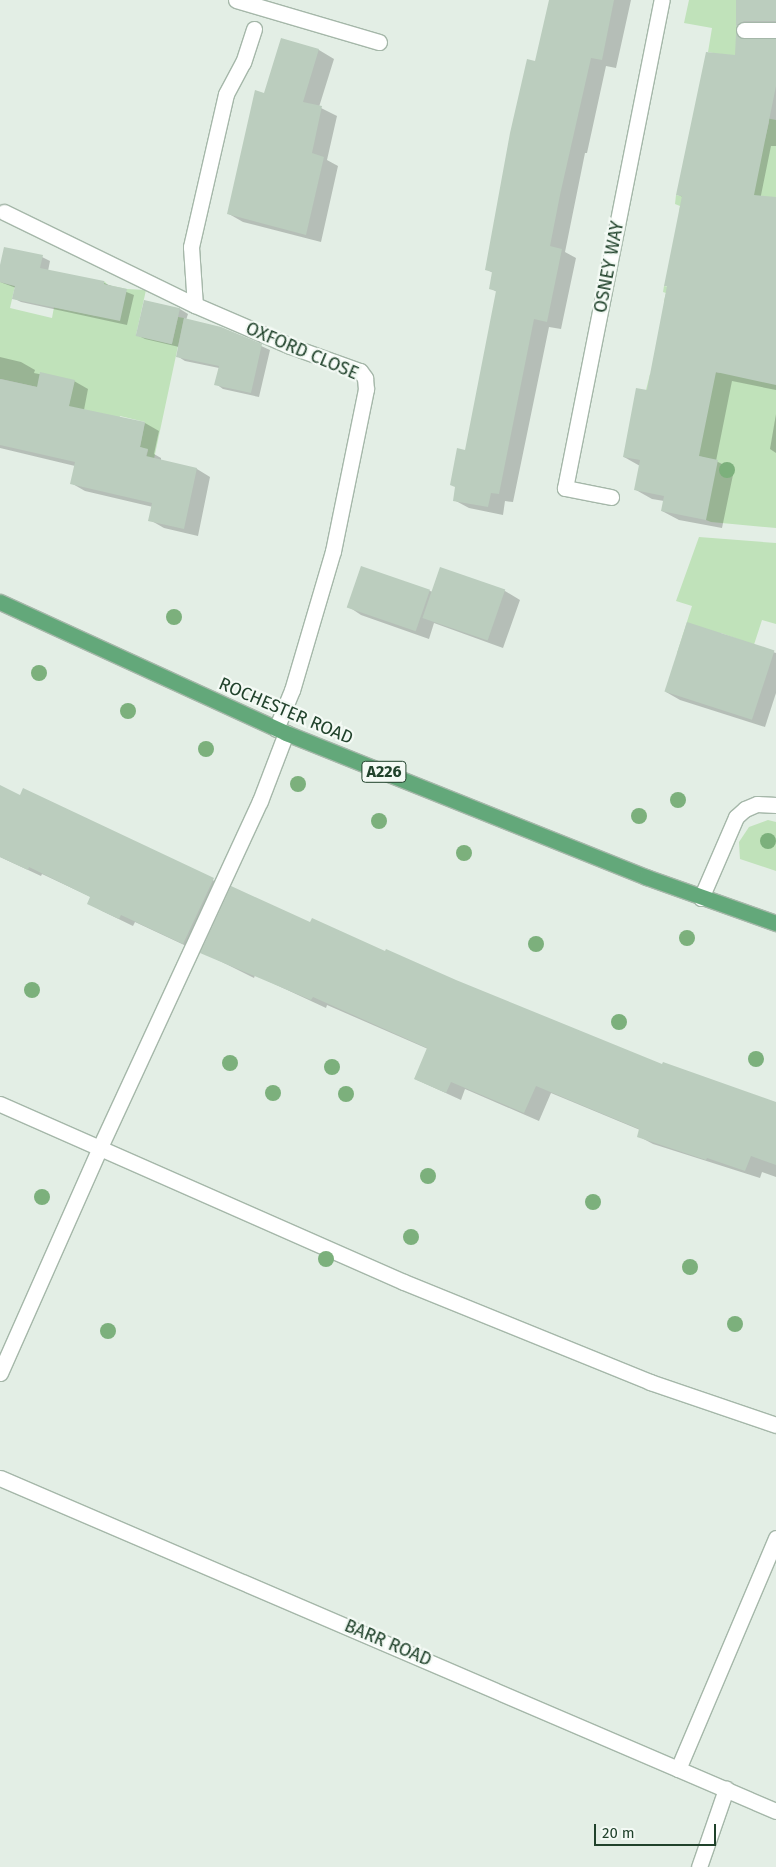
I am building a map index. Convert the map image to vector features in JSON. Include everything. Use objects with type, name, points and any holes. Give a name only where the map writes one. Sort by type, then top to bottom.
[{"type":"main road","name":"ROCHESTER ROAD","points":[[0,602],[281,731],[701,898],[776,923]]},
{"type":"street","points":[[236,0],[379,42]]},
{"type":"street","name":"OSNEY WAY","points":[[611,497],[565,488],[662,0]]},
{"type":"street","points":[[195,305],[191,247],[226,94],[243,62],[254,29]]},
{"type":"street","points":[[744,30],[776,30]]},
{"type":"street","name":"OXFORD CLOSE","points":[[0,1373],[100,1147],[260,801],[333,550],[366,389],[365,378],[360,371],[290,346],[195,305],[4,212]]},
{"type":"street","points":[[701,898],[736,817],[745,809],[757,804],[776,805]]},
{"type":"street","points":[[0,1104],[404,1282],[650,1382],[776,1425]]},
{"type":"street","name":"BARR ROAD","points":[[0,1478],[776,1811]]},
{"type":"street","points":[[678,1769],[776,1538]]},
{"type":"street","points":[[699,1867],[726,1789]]},
{"type":"green space","points":[[689,0],[736,0],[738,58],[708,52],[712,28],[684,23]]},
{"type":"green space","points":[[766,118],[776,120],[776,528],[706,520],[706,458],[699,456],[646,390],[650,374],[701,384],[703,370],[720,373],[725,350],[715,311],[664,301],[666,293],[663,292],[664,286],[734,300],[732,223],[679,212],[680,206],[675,204],[676,195],[735,207],[755,137],[765,139],[769,122]]},
{"type":"green space","points":[[104,281],[108,285],[146,290],[136,335],[172,344],[178,317],[184,318],[145,501],[137,498],[148,450],[140,447],[145,422],[120,416],[114,441],[58,458],[74,380],[37,387],[1,379],[0,381],[0,282],[15,286],[10,308],[52,318],[54,307],[97,316]]},
{"type":"green space","points":[[699,537],[776,543],[776,624],[762,620],[750,657],[742,655],[746,642],[721,633],[677,653],[692,606],[676,601]]},
{"type":"green space","points":[[768,820],[776,822],[776,871],[740,859],[739,842],[749,827]]},
{"type":"building","points":[[549,0],[614,0],[602,60],[591,58],[560,195],[550,246],[562,249],[547,322],[534,319],[499,494],[491,493],[488,507],[453,501],[455,487],[450,485],[457,448],[465,450],[496,291],[489,289],[492,272],[485,270],[510,133],[527,59],[535,61]]},
{"type":"building","points":[[736,0],[776,0],[776,21],[744,21],[736,26]]},
{"type":"building","points":[[736,34],[744,39],[776,39],[776,86],[754,195],[776,197],[776,385],[716,372],[699,456],[718,460],[706,520],[661,511],[664,496],[634,490],[640,460],[623,457],[636,388],[647,390],[667,286],[664,286],[682,196],[676,195],[706,52],[735,55]]},
{"type":"building","points":[[281,38],[319,49],[303,102],[322,106],[312,153],[324,157],[306,235],[227,214],[255,90],[264,93]]},
{"type":"building","points":[[4,247],[43,255],[40,268],[104,281],[104,284],[127,289],[120,321],[12,299],[15,286],[0,282],[0,265]]},
{"type":"building","points":[[144,300],[180,308],[172,344],[136,336]]},
{"type":"building","points":[[184,318],[221,327],[262,344],[251,393],[214,385],[219,366],[176,357]]},
{"type":"building","points":[[40,372],[75,380],[69,406],[145,422],[140,447],[148,449],[146,456],[197,468],[184,529],[148,521],[152,503],[70,484],[75,462],[0,445],[0,379],[37,387]]},
{"type":"building","points":[[361,566],[430,590],[416,631],[347,608]]},
{"type":"building","points":[[440,567],[505,589],[488,641],[422,618]]},
{"type":"building","points":[[687,622],[774,650],[752,720],[664,691]]},
{"type":"building","points":[[0,785],[20,795],[23,788],[214,878],[183,944],[121,915],[119,919],[87,904],[90,897],[29,867],[28,870],[0,857]]},
{"type":"building","points":[[231,886],[310,922],[312,918],[385,951],[386,949],[456,980],[662,1064],[663,1062],[776,1102],[776,1165],[751,1156],[745,1171],[707,1158],[706,1160],[637,1137],[639,1129],[536,1086],[524,1113],[451,1082],[446,1093],[414,1079],[427,1048],[313,997],[311,1000],[200,953]]}]
